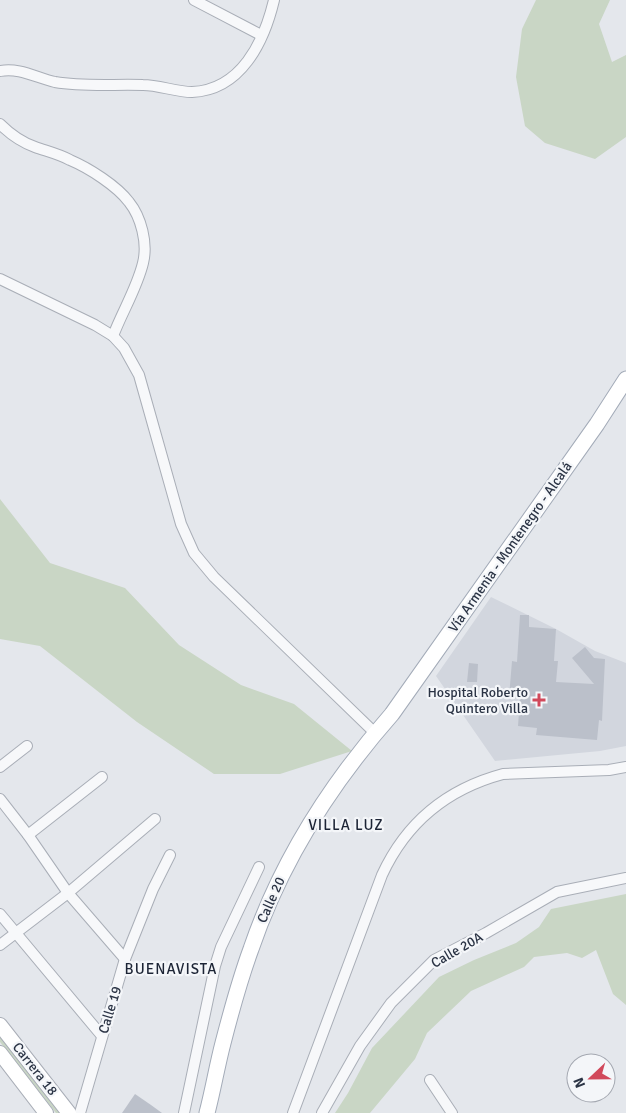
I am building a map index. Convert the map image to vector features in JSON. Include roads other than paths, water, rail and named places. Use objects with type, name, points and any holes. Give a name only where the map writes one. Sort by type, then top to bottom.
[{"type":"main road","name":"Vía Armenia - Montenegro - Alcalá","points":[[392,714],[597,424],[626,379]]},
{"type":"main road","name":"Calle 20","points":[[207,1113],[223,1043],[251,948],[287,864],[333,789],[375,733],[392,714]]},
{"type":"main road","name":"Carrera 18","points":[[0,1025],[69,1113]]},
{"type":"main road","name":"Carrera 18","points":[[0,1053],[46,1113]]},
{"type":"street","points":[[194,0],[262,36]]},
{"type":"street","points":[[0,70],[10,69],[55,82],[75,84],[156,85],[191,92],[212,88],[227,81],[240,71],[253,54],[262,36],[274,0]]},
{"type":"street","points":[[0,124],[15,138],[33,147],[70,160],[94,173],[120,192],[130,202],[138,219],[146,247],[144,262],[113,336]]},
{"type":"street","points":[[0,279],[113,336],[124,348],[139,375],[181,524],[194,553],[214,577],[375,733]]},
{"type":"street","points":[[0,767],[27,746]]},
{"type":"street","points":[[293,1113],[382,875],[389,859],[412,827],[426,813],[448,798],[467,786],[488,778],[503,774],[609,770],[626,767]]},
{"type":"street","points":[[28,835],[102,777]]},
{"type":"street","points":[[0,799],[28,835],[68,893],[125,959]]},
{"type":"street","points":[[0,945],[68,893],[155,819]]},
{"type":"street","name":"Calle 19","points":[[80,1113],[125,959],[153,889],[170,855]]},
{"type":"street","points":[[184,1113],[215,966],[221,947],[259,867]]},
{"type":"street","name":"Calle 20A","points":[[322,1113],[360,1046],[391,1003],[434,960],[557,892],[626,878]]},
{"type":"street","points":[[0,914],[102,1036]]},
{"type":"street","points":[[430,1080],[452,1113]]},
{"type":"place","name":"Hospital Roberto Quintero Villa","points":[[539,700]]},
{"type":"district","name":"VILLA LUZ","points":[[346,825]]},
{"type":"district","name":"BUENAVISTA","points":[[171,969]]}]
